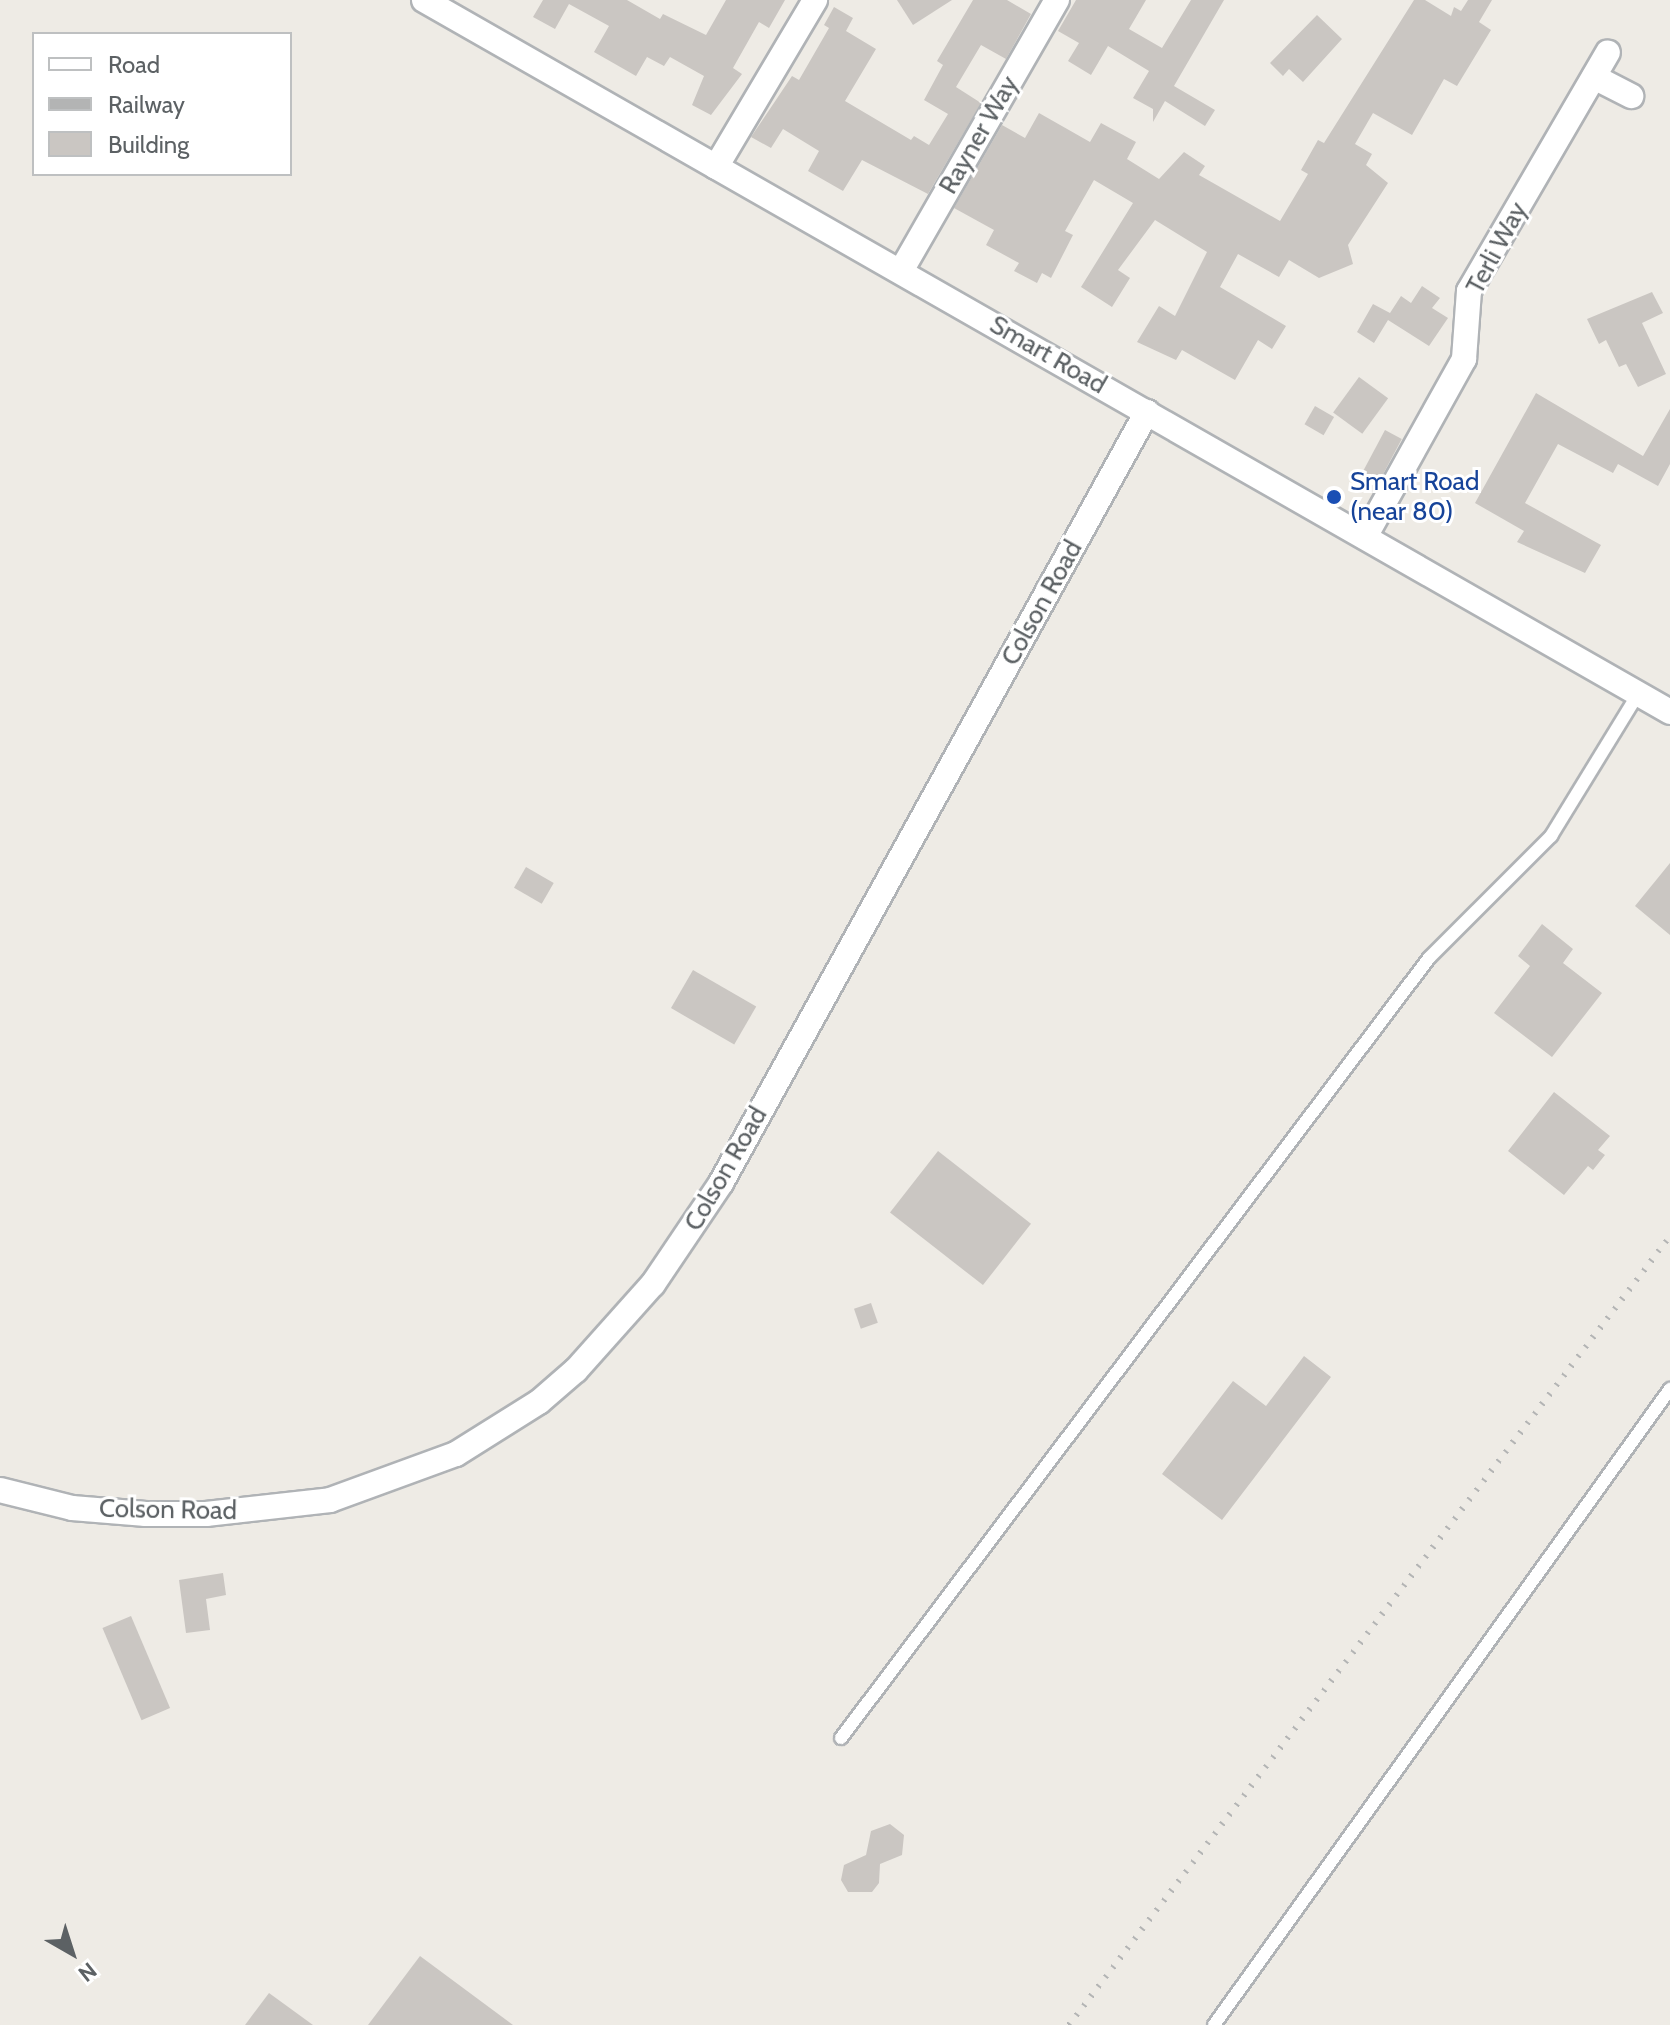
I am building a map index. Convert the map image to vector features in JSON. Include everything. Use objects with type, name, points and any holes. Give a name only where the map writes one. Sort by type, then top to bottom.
[{"type":"street","name":"Smart Road","points":[[424,0],[1670,712]]},
{"type":"street","points":[[716,167],[815,0]]},
{"type":"street","name":"Rayner Way","points":[[901,271],[1057,0]]},
{"type":"street","name":"Terli Way","points":[[1365,537],[1464,359],[1469,291],[1608,52]]},
{"type":"street","points":[[1594,77],[1631,96]]},
{"type":"street","name":"Colson Road","points":[[0,1490],[72,1508],[146,1514],[221,1513],[330,1500],[456,1454],[539,1402],[576,1370],[653,1284],[721,1183],[1147,412]]},
{"type":"lane","points":[[841,1738],[1429,958],[1551,836],[1638,694]]},
{"type":"lane","points":[[1214,2025],[1670,1389]]},
{"type":"building","points":[[543,0],[627,0],[660,19],[663,14],[706,35],[726,0],[785,0],[769,28],[759,22],[733,68],[742,74],[711,115],[692,105],[704,76],[670,57],[664,66],[647,57],[636,76],[594,52],[609,26],[569,4],[555,29],[533,17]]},
{"type":"building","points":[[897,0],[952,0],[913,25]]},
{"type":"building","points":[[973,0],[1007,0],[1031,14],[1006,59],[981,45],[956,87],[981,103],[928,194],[862,160],[843,191],[808,171],[819,151],[783,129],[771,148],[751,137],[792,76],[799,80],[829,28],[824,25],[834,7],[853,18],[846,31],[876,49],[845,101],[911,140],[914,136],[929,145],[948,114],[924,100],[943,65],[937,61]]},
{"type":"building","points":[[1076,0],[1146,0],[1129,29],[1162,48],[1191,0],[1224,0],[1174,86],[1215,110],[1205,126],[1165,101],[1153,122],[1153,109],[1133,98],[1149,71],[1108,46],[1091,75],[1068,61],[1079,43],[1058,31]]},
{"type":"building","points":[[1414,0],[1425,0],[1451,16],[1454,7],[1461,11],[1468,0],[1492,0],[1479,22],[1491,30],[1457,86],[1444,79],[1412,135],[1373,113],[1355,144],[1372,154],[1366,165],[1388,183],[1348,245],[1353,264],[1319,278],[1289,260],[1279,277],[1238,254],[1220,287],[1286,326],[1272,349],[1258,340],[1235,380],[1182,350],[1176,360],[1137,342],[1159,306],[1175,316],[1207,252],[1155,220],[1118,270],[1130,278],[1112,307],[1081,287],[1133,203],[1094,180],[1065,231],[1073,235],[1051,278],[1042,273],[1037,283],[1014,271],[1019,263],[986,245],[994,230],[954,208],[1002,125],[1025,138],[1039,113],[1090,142],[1101,123],[1136,142],[1127,159],[1159,179],[1184,152],[1205,166],[1199,175],[1280,221],[1308,174],[1301,170],[1318,140],[1324,143]]},
{"type":"building","points":[[1317,15],[1342,39],[1303,82],[1289,69],[1283,76],[1270,63]]},
{"type":"building","points":[[1422,286],[1440,298],[1432,308],[1448,318],[1429,346],[1388,320],[1374,343],[1357,332],[1373,304],[1390,313],[1401,296],[1411,303]]},
{"type":"building","points":[[1652,292],[1663,313],[1642,323],[1666,374],[1638,387],[1626,364],[1619,367],[1606,340],[1599,344],[1587,319]]},
{"type":"building","points":[[1359,377],[1388,398],[1362,434],[1333,413]]},
{"type":"building","points":[[1536,393],[1643,456],[1670,409],[1670,464],[1658,486],[1618,464],[1613,473],[1558,444],[1525,503],[1601,545],[1585,573],[1517,542],[1524,531],[1475,503]]},
{"type":"building","points":[[1315,406],[1334,417],[1324,435],[1304,424]]},
{"type":"building","points":[[1385,430],[1402,439],[1373,493],[1356,484]]},
{"type":"building","points":[[1670,863],[1670,935],[1635,906]]},
{"type":"building","points":[[526,867],[554,883],[542,904],[514,888]]},
{"type":"building","points":[[1542,924],[1573,949],[1563,963],[1602,993],[1552,1057],[1494,1013],[1530,966],[1518,956]]},
{"type":"building","points":[[693,970],[756,1006],[734,1045],[671,1008]]},
{"type":"building","points":[[1554,1092],[1610,1136],[1598,1150],[1605,1155],[1593,1170],[1588,1166],[1564,1195],[1508,1151]]},
{"type":"building","points":[[938,1151],[1031,1224],[983,1285],[890,1212]]},
{"type":"building","points":[[871,1303],[878,1323],[861,1329],[854,1309]]},
{"type":"building","points":[[1304,1356],[1331,1377],[1222,1520],[1162,1474],[1233,1381],[1266,1406]]},
{"type":"building","points":[[223,1573],[226,1595],[206,1599],[210,1630],[186,1633],[179,1580]]},
{"type":"building","points":[[131,1616],[170,1708],[142,1720],[102,1628]]},
{"type":"building","points":[[890,1824],[904,1835],[902,1855],[880,1864],[879,1883],[872,1892],[848,1892],[841,1880],[844,1865],[866,1855],[871,1831]]},
{"type":"building","points":[[420,1956],[513,2025],[368,2025]]},
{"type":"building","points":[[269,1993],[313,2025],[245,2025]]},
{"type":"railway","points":[[1069,2025],[1670,1236]]},
{"type":"place","name":"Smart Road (near 80)","points":[[1334,497]]}]
